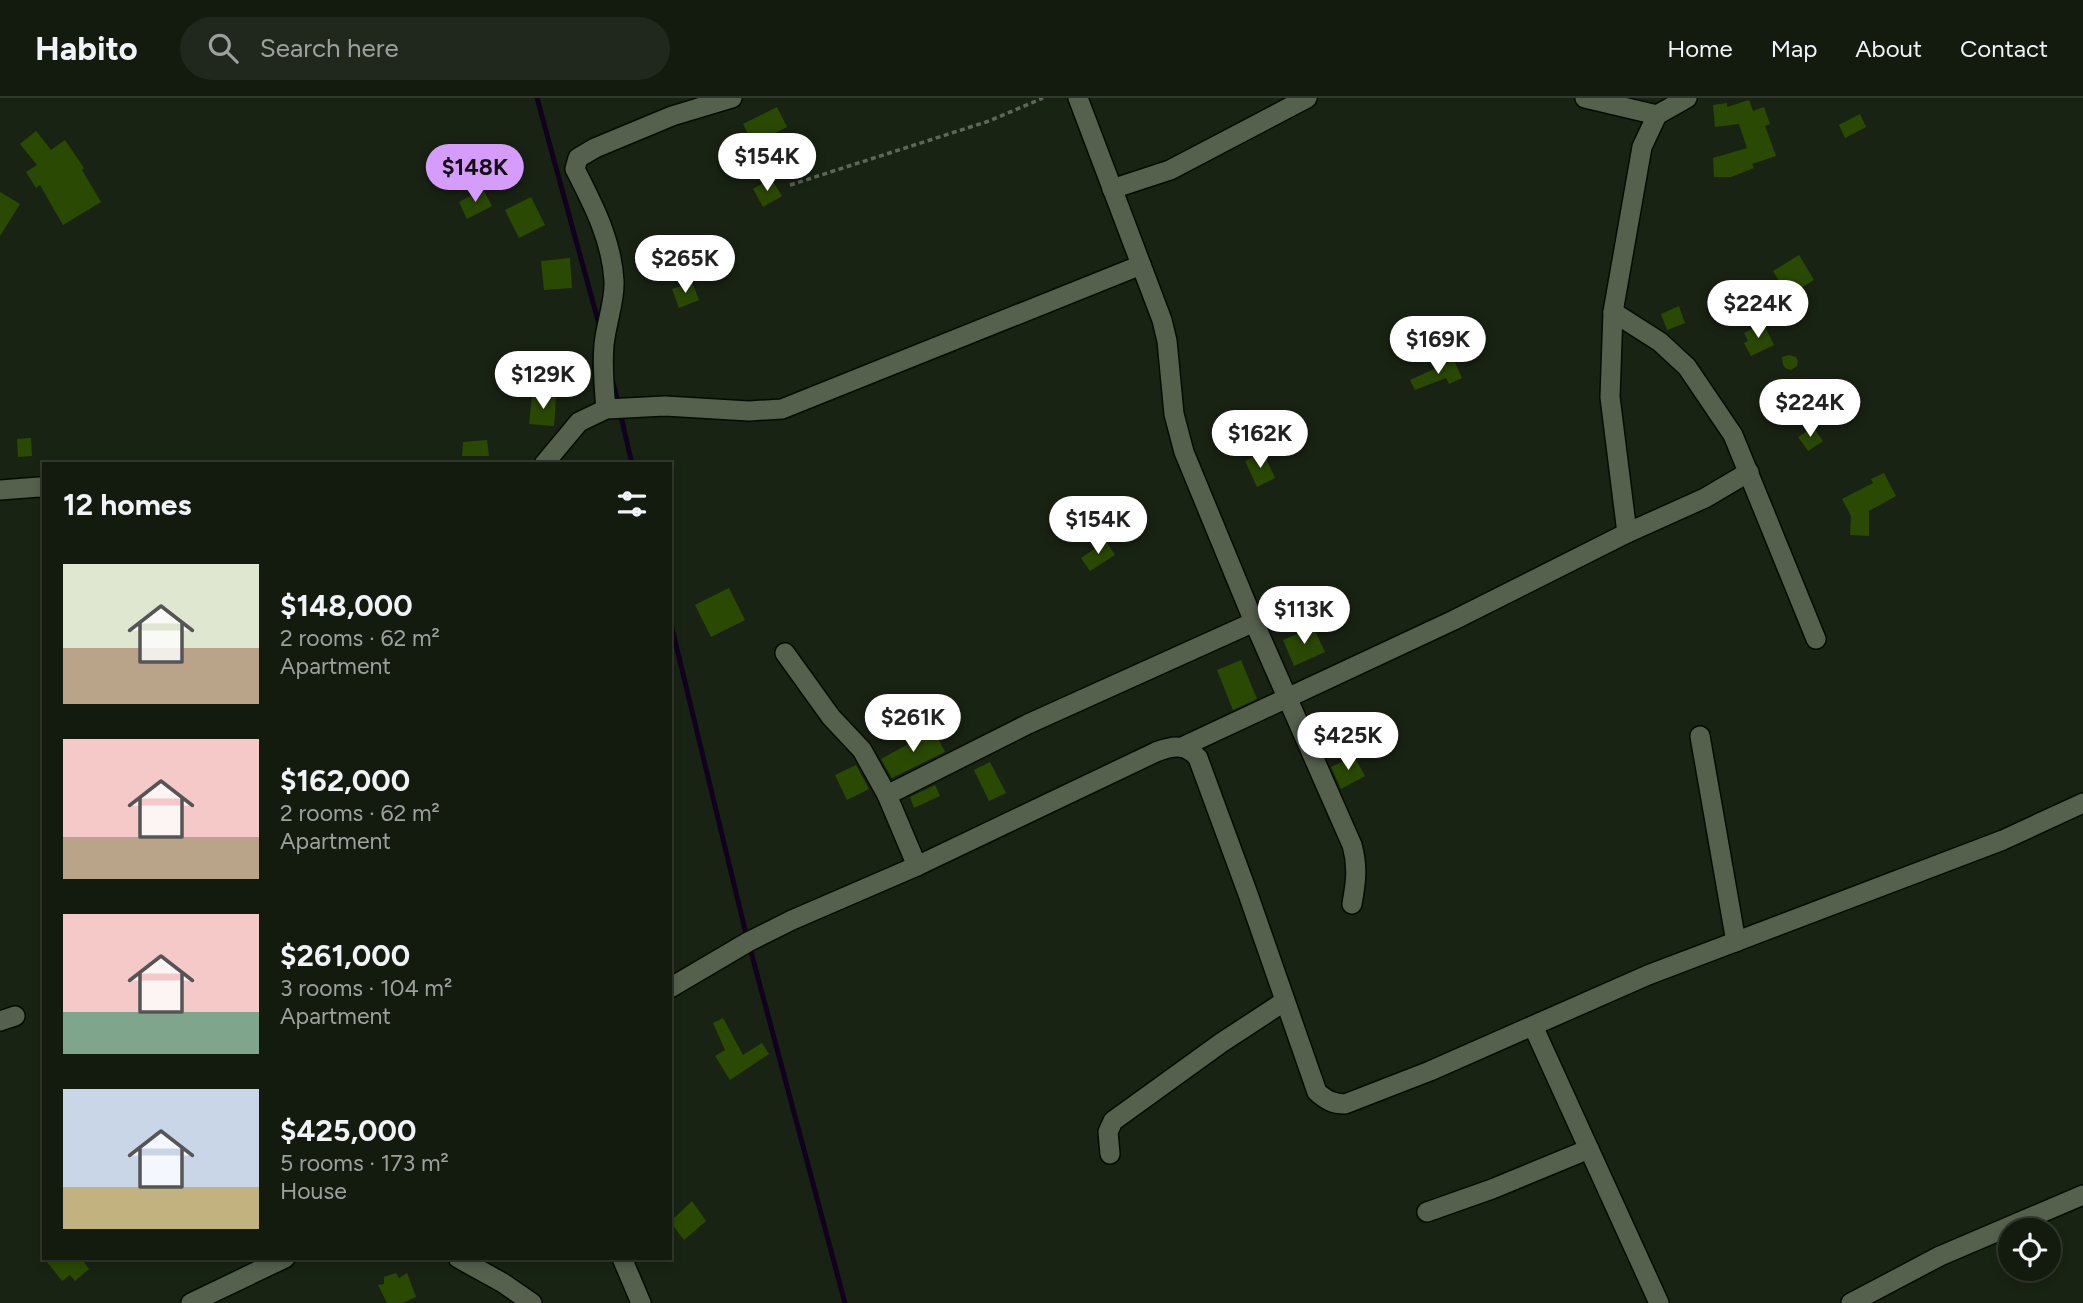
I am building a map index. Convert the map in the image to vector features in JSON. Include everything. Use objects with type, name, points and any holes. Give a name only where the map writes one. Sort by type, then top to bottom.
[{"type":"street","points":[[606,409],[604,343],[614,284],[613,265],[597,213],[575,164],[578,158],[607,142],[672,116],[732,98]]},
{"type":"street","points":[[1078,98],[1142,265],[1167,341],[1174,414],[1184,452],[1254,622],[1352,845],[1357,861],[1352,904]]},
{"type":"street","points":[[1112,189],[1170,170],[1307,98]]},
{"type":"street","points":[[1585,98],[1617,103],[1657,115]]},
{"type":"street","points":[[1627,533],[1610,397],[1613,312],[1642,147],[1657,115],[1687,98]]},
{"type":"street","points":[[546,462],[579,422],[606,409],[664,406],[748,411],[782,409],[1142,265]]},
{"type":"street","points":[[1613,312],[1660,342],[1687,367],[1733,435],[1816,639]]},
{"type":"street","points":[[672,987],[781,926],[917,866],[1156,752],[1182,747],[1454,620],[1627,533],[1705,498],[1749,472]]},
{"type":"street","points":[[0,490],[42,488]]},
{"type":"street","points":[[887,795],[1028,724],[1254,622]]},
{"type":"street","points":[[785,653],[831,717],[862,750],[887,795],[917,866]]},
{"type":"street","points":[[1700,736],[1736,942]]},
{"type":"street","points":[[1182,747],[1192,751],[1198,758],[1317,1092],[1335,1104],[1345,1104],[1378,1092],[1648,975],[2003,840],[2083,803]]},
{"type":"street","points":[[1110,1154],[1108,1132],[1113,1121],[1221,1043],[1285,1001]]},
{"type":"street","points":[[1533,1026],[1659,1303]]},
{"type":"street","points":[[1427,1212],[1492,1189],[1589,1149]]},
{"type":"street","points":[[1860,1301],[1940,1256],[2083,1195]]},
{"type":"street","points":[[191,1303],[281,1260]]},
{"type":"street","points":[[462,1260],[532,1303]]},
{"type":"street","points":[[623,1260],[641,1303]]},
{"type":"path","points":[[790,185],[989,121],[1043,98]]},
{"type":"building","points":[[1749,100],[1753,111],[1764,107],[1770,124],[1765,126],[1776,156],[1752,164],[1754,168],[1731,177],[1714,177],[1713,158],[1747,148],[1739,124],[1715,127],[1713,105],[1727,103],[1727,107]]},
{"type":"building","points":[[777,107],[787,127],[753,144],[743,124]]},
{"type":"building","points":[[1860,114],[1866,127],[1845,138],[1839,125]]},
{"type":"building","points":[[36,131],[51,150],[65,140],[84,168],[82,170],[101,202],[63,225],[40,185],[36,188],[26,172],[37,165],[20,144]]},
{"type":"building","points":[[771,178],[782,196],[763,207],[753,189]]},
{"type":"building","points":[[483,189],[492,206],[467,219],[459,202]]},
{"type":"building","points":[[0,192],[20,204],[0,236]]},
{"type":"building","points":[[531,197],[545,225],[519,238],[505,210]]},
{"type":"building","points":[[1799,255],[1814,280],[1788,296],[1773,271]]},
{"type":"building","points":[[570,258],[572,288],[544,290],[541,261]]},
{"type":"building","points":[[692,282],[699,300],[679,308],[672,289]]},
{"type":"building","points":[[1679,306],[1685,323],[1667,330],[1661,314]]},
{"type":"building","points":[[1763,323],[1774,345],[1751,356],[1744,343],[1748,341],[1744,333]]},
{"type":"building","points":[[1782,357],[1796,357],[1798,361],[1797,366],[1791,370],[1785,368]]},
{"type":"building","points":[[1454,360],[1462,378],[1449,384],[1446,378],[1415,390],[1410,380]]},
{"type":"building","points":[[532,395],[556,397],[554,426],[529,424]]},
{"type":"building","points":[[1813,427],[1823,441],[1808,451],[1798,437]]},
{"type":"building","points":[[31,438],[32,456],[18,457],[17,439]]},
{"type":"building","points":[[487,440],[489,456],[462,456],[463,442]]},
{"type":"building","points":[[1263,452],[1275,478],[1257,487],[1245,461]]},
{"type":"building","points":[[1884,473],[1896,496],[1869,511],[1869,536],[1850,535],[1851,516],[1842,499],[1873,483],[1871,479]]},
{"type":"building","points":[[1106,541],[1115,555],[1090,571],[1081,558]]},
{"type":"building","points":[[729,588],[745,620],[711,637],[695,605]]},
{"type":"building","points":[[1313,627],[1325,652],[1294,666],[1283,640]]},
{"type":"building","points":[[1241,660],[1257,699],[1233,710],[1217,670]]},
{"type":"building","points":[[934,730],[945,752],[892,778],[881,759]]},
{"type":"building","points":[[1354,756],[1365,776],[1341,789],[1331,767]]},
{"type":"building","points":[[990,762],[1006,793],[989,801],[974,770]]},
{"type":"building","points":[[856,765],[869,789],[847,800],[835,775]]},
{"type":"building","points":[[935,785],[940,796],[914,808],[910,797]]},
{"type":"building","points":[[723,1018],[743,1055],[762,1043],[769,1054],[730,1080],[715,1056],[725,1050],[713,1023]]},
{"type":"building","points":[[692,1201],[706,1221],[684,1240],[672,1225],[672,1220]]},
{"type":"building","points":[[46,1260],[82,1260],[89,1269],[75,1281],[70,1275],[62,1281]]},
{"type":"building","points":[[396,1273],[399,1278],[407,1273],[416,1297],[403,1303],[387,1303],[378,1285],[384,1284],[384,1277]]},
{"type":"waterway","points":[[537,98],[600,328]]},
{"type":"waterway","points":[[612,378],[618,403]]},
{"type":"waterway","points":[[620,412],[632,462]]},
{"type":"waterway","points":[[672,628],[747,938]]},
{"type":"waterway","points":[[750,948],[845,1303]]}]
